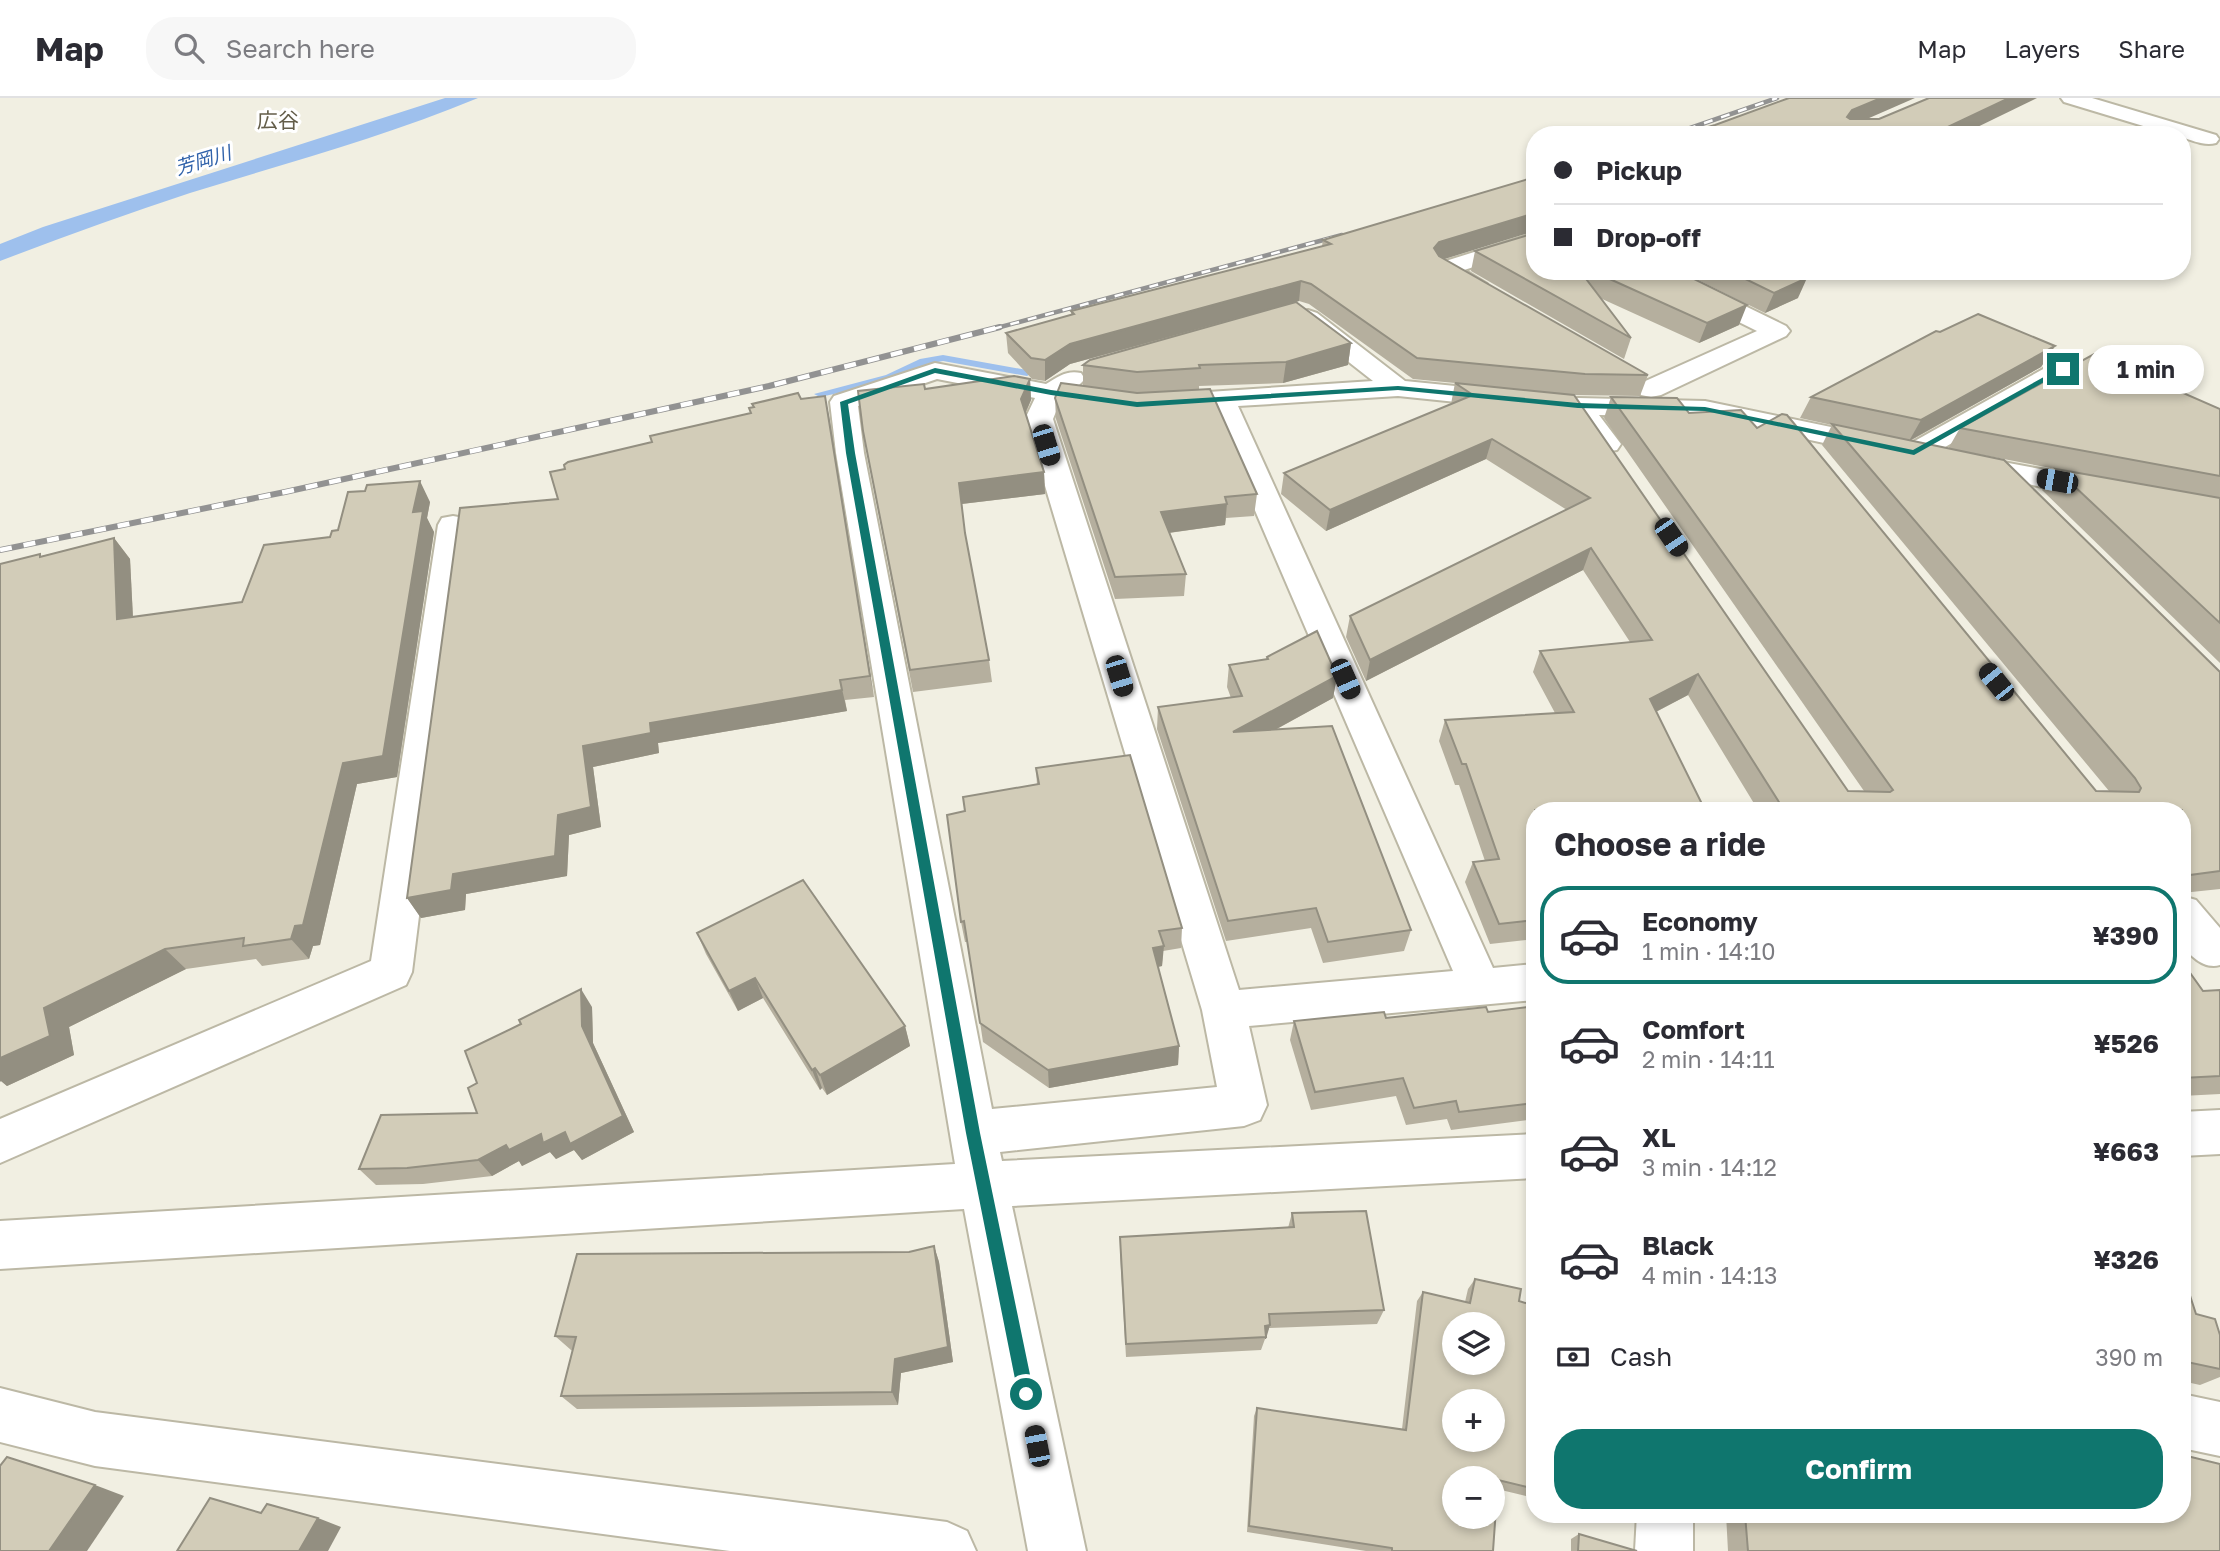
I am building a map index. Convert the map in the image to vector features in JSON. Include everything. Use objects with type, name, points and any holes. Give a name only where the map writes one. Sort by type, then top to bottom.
[{"type":"street","points":[[2071,98],[2165,126]]},
{"type":"street","points":[[2191,134],[2209,139]]},
{"type":"street","points":[[1501,302],[1444,269],[1526,243]]},
{"type":"street","points":[[1651,389],[1777,331],[1672,280]]},
{"type":"street","points":[[1286,314],[1298,311],[1398,388]]},
{"type":"street","points":[[1914,453],[2063,369]]},
{"type":"street","points":[[973,1133],[1244,1105],[1223,1010],[1038,419],[1051,393],[1080,373],[1093,370]]},
{"type":"street","points":[[1057,1551],[973,1133],[850,453],[844,402],[935,371],[1051,393],[1137,404],[1398,388],[1555,403],[1705,409],[2002,472],[2125,494]]},
{"type":"street","points":[[1628,375],[1686,408]]},
{"type":"street","points":[[1221,399],[1480,985]]},
{"type":"street","points":[[1555,403],[1625,469]]},
{"type":"street","points":[[1789,427],[1823,469]]},
{"type":"street","points":[[2002,472],[2041,510]]},
{"type":"street","points":[[0,1141],[391,972],[453,525]]},
{"type":"street","points":[[2191,927],[2205,950]]},
{"type":"street","points":[[1223,1010],[1526,982]]},
{"type":"street","points":[[2191,1134],[2220,1132]]},
{"type":"street","points":[[0,1245],[985,1185],[1526,1156]]},
{"type":"street","points":[[0,1415],[95,1439],[947,1551]]},
{"type":"street","points":[[2191,1423],[2220,1429]]},
{"type":"street","points":[[1664,1551],[1665,1523]]},
{"type":"water","points":[[445,98],[478,98],[371,137],[166,201],[0,261],[0,244],[43,227]]},
{"type":"building","points":[[1789,98],[1881,98],[1852,110],[1847,117],[1879,119],[1929,98],[2009,98],[1950,126],[1712,126]]},
{"type":"building","points":[[1526,180],[1526,216],[1439,242],[1434,248],[1439,256],[1648,375],[1585,374],[1417,358],[1311,284],[1301,281],[1070,344],[1045,360],[1031,358],[1006,333],[1074,314],[1071,311],[1331,244],[1323,240]]},
{"type":"building","points":[[1526,236],[1526,279],[1475,251]]},
{"type":"building","points":[[1527,280],[1587,280],[1631,338]]},
{"type":"building","points":[[1612,280],[1696,280],[1747,305],[1707,323]]},
{"type":"building","points":[[1747,280],[1803,280],[1774,293]]},
{"type":"building","points":[[1296,302],[1351,343],[1286,362],[1199,365],[1200,368],[1137,372],[1083,365],[1090,360]]},
{"type":"building","points":[[1978,314],[2055,346],[1921,420],[1811,397],[1936,331],[1940,332]]},
{"type":"building","points":[[2094,354],[2220,409],[2220,476],[1960,428]]},
{"type":"building","points":[[1014,376],[1030,379],[1021,399],[1044,472],[959,483],[965,533],[989,660],[910,670],[863,431],[858,391],[924,384],[925,389]]},
{"type":"building","points":[[1061,383],[1137,393],[1210,389],[1257,494],[1225,497],[1227,504],[1161,512],[1186,574],[1115,577],[1055,398]]},
{"type":"building","points":[[1455,383],[1574,395],[1848,791],[1893,790],[1611,397],[1677,398],[1689,413],[1741,410],[1757,428],[1782,414],[1787,415],[2096,791],[2139,792],[2141,788],[2135,778],[1832,424],[2004,460],[2220,672],[2220,871],[2191,875],[2191,802],[1779,802],[1698,674],[1650,699],[1701,802],[1526,802],[1526,921],[1499,924],[1473,862],[1499,859],[1466,764],[1462,764],[1445,720],[1574,712],[1540,651],[1652,640],[1591,548],[1370,660],[1350,616],[1590,498],[1492,439],[1330,510],[1284,473],[1473,395]]},
{"type":"building","points":[[798,393],[801,399],[825,396],[870,676],[840,680],[842,690],[650,723],[651,733],[583,746],[591,807],[558,815],[555,856],[453,874],[451,890],[407,898],[460,508],[558,499],[550,472],[565,469],[564,465],[568,462],[652,442],[650,436],[751,413],[749,408],[754,407],[752,404]]},
{"type":"building","points":[[2056,469],[2220,498],[2220,623]]},
{"type":"building","points":[[420,481],[413,512],[423,511],[383,756],[343,763],[303,925],[295,926],[291,939],[243,946],[244,938],[165,949],[44,1008],[50,1036],[0,1058],[0,564],[114,538],[117,619],[242,602],[264,545],[330,537],[332,531],[338,530],[348,492],[365,491],[367,485]]},
{"type":"building","points":[[1317,631],[1337,676],[1233,732],[1332,726],[1411,930],[1328,942],[1316,908],[1228,921],[1158,707],[1242,696],[1229,665],[1268,659],[1267,657]]},
{"type":"building","points":[[1130,755],[1182,928],[1159,931],[1164,946],[1153,948],[1179,1046],[1048,1070],[980,1023],[964,921],[961,922],[947,815],[965,811],[963,797],[1039,784],[1036,768]]},
{"type":"building","points":[[803,880],[905,1026],[820,1075],[815,1068],[812,1070],[755,978],[729,991],[697,933]]},
{"type":"building","points":[[2191,974],[2203,991],[2220,990],[2220,1076],[2191,1078]]},
{"type":"building","points":[[581,989],[582,1026],[623,1116],[570,1144],[565,1132],[543,1143],[541,1134],[509,1150],[506,1145],[478,1160],[407,1168],[359,1169],[381,1115],[477,1113],[468,1088],[477,1083],[465,1051],[521,1024],[519,1020]]},
{"type":"building","points":[[1486,1007],[1488,1012],[1526,1007],[1526,1104],[1459,1112],[1456,1101],[1414,1108],[1403,1078],[1315,1092],[1294,1021],[1384,1012],[1386,1018]]},
{"type":"building","points":[[1366,1211],[1384,1310],[1269,1314],[1270,1325],[1265,1326],[1266,1337],[1126,1344],[1120,1237],[1294,1227],[1292,1213]]},
{"type":"building","points":[[934,1246],[948,1347],[895,1359],[892,1392],[561,1396],[576,1337],[555,1336],[577,1254],[909,1252]]},
{"type":"building","points":[[1475,1279],[1521,1289],[1519,1301],[1526,1303],[1526,1487],[1505,1482],[1505,1466],[1442,1466],[1442,1529],[1495,1529],[1493,1551],[1392,1551],[1392,1548],[1249,1526],[1257,1408],[1406,1430],[1423,1292],[1470,1303]]},
{"type":"building","points":[[2191,1299],[2196,1314],[2215,1319],[2220,1335],[2220,1369],[2191,1363]]},
{"type":"building","points":[[7,1457],[95,1485],[49,1551],[0,1551],[0,1466]]},
{"type":"building","points":[[2191,1457],[2220,1464],[2220,1551],[1748,1551],[1746,1523],[2191,1523]]},
{"type":"building","points":[[210,1498],[261,1513],[267,1504],[318,1518],[299,1551],[177,1551]]},
{"type":"building","points":[[1579,1534],[1637,1551],[1578,1551]]},
{"type":"waterway","points":[[820,394],[867,384],[890,377],[924,361],[943,358],[1027,373]]},
{"type":"railway","points":[[1696,126],[1777,98]]},
{"type":"railway","points":[[993,329],[1342,235]]},
{"type":"railway","points":[[0,550],[285,492],[769,386],[1000,327]]},
{"type":"district","name":"広谷","points":[[278,121]]},
{"type":"route","points":[[1026,1394],[973,1133],[850,453],[844,402],[935,371],[1051,393],[1137,404],[1398,388],[1578,406],[1705,409],[1914,453],[2063,369]]},
{"type":"water label","name":"芳岡川","points":[[203,160]]}]
